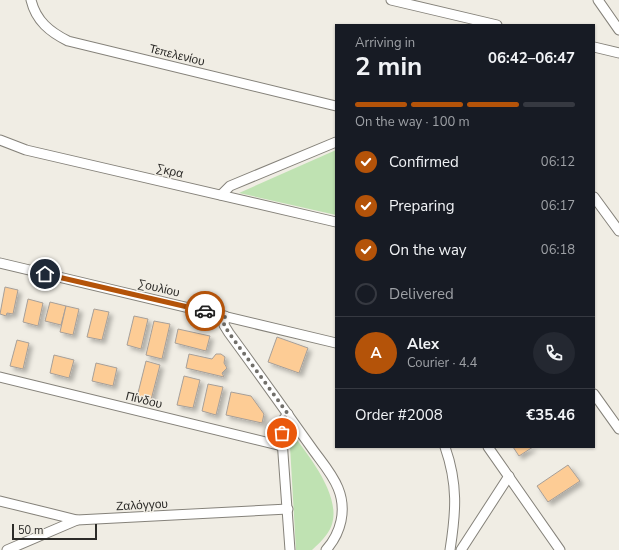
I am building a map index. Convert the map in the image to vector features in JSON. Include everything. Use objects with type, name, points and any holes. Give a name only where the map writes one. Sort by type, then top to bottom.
[{"type":"street","name":"Τεπελενίου","points":[[31,0],[39,19],[46,28],[68,41],[335,106]]},
{"type":"street","points":[[391,0],[472,22],[488,24]]},
{"type":"street","points":[[598,0],[619,30]]},
{"type":"street","points":[[595,47],[619,53]]},
{"type":"street","name":"Σκρα","points":[[0,140],[26,150],[335,223]]},
{"type":"street","points":[[220,195],[230,186],[335,142]]},
{"type":"street","points":[[595,198],[619,231]]},
{"type":"street","name":"Σουλίου","points":[[0,263],[335,343]]},
{"type":"street","points":[[225,316],[224,325],[229,333],[288,414],[338,488],[342,515],[340,528],[333,542],[326,550]]},
{"type":"street","name":"Πίνδου","points":[[0,377],[282,446]]},
{"type":"street","points":[[595,395],[619,429]]},
{"type":"street","points":[[288,414],[283,420],[281,426],[290,550]]},
{"type":"street","points":[[445,448],[452,468],[455,495],[455,518],[450,550]]},
{"type":"street","points":[[489,448],[560,550]]},
{"type":"street","points":[[461,550],[509,476]]},
{"type":"street","name":"Ζαλόγγου","points":[[0,501],[77,520],[288,509]]},
{"type":"street","points":[[7,550],[77,520]]},
{"type":"green space","points":[[335,150],[335,215],[239,193]]},
{"type":"green space","points":[[289,429],[315,465],[323,479],[330,493],[333,508],[333,522],[327,534],[312,550],[296,550]]},
{"type":"building","points":[[5,287],[18,290],[13,314],[7,313],[6,316],[0,314]]},
{"type":"building","points":[[28,299],[43,303],[38,326],[23,322]]},
{"type":"building","points":[[50,302],[66,306],[61,325],[45,321]]},
{"type":"building","points":[[66,306],[79,309],[73,335],[60,332]]},
{"type":"building","points":[[94,309],[109,312],[102,340],[87,337]]},
{"type":"building","points":[[134,316],[148,319],[141,349],[127,345]]},
{"type":"building","points":[[154,321],[170,324],[162,359],[146,355]]},
{"type":"building","points":[[178,329],[210,336],[206,351],[175,343]]},
{"type":"building","points":[[277,337],[308,348],[299,373],[268,362]]},
{"type":"building","points":[[17,340],[29,343],[23,369],[10,366]]},
{"type":"building","points":[[189,354],[212,359],[216,354],[221,354],[225,357],[224,363],[227,368],[222,373],[224,377],[186,368]]},
{"type":"building","points":[[54,355],[74,360],[69,378],[50,373]]},
{"type":"building","points":[[146,361],[160,365],[151,400],[137,397]]},
{"type":"building","points":[[96,363],[117,368],[113,386],[92,381]]},
{"type":"building","points":[[184,376],[200,380],[193,408],[177,405]]},
{"type":"building","points":[[208,384],[223,387],[216,415],[202,411]]},
{"type":"building","points":[[231,392],[251,396],[264,414],[262,423],[226,415]]},
{"type":"building","points":[[514,448],[531,448],[519,456]]},
{"type":"building","points":[[568,465],[580,481],[548,502],[537,486]]},
{"type":"way so far","points":[[205,311],[225,316],[224,325],[229,333],[288,414],[283,420],[281,426],[282,433]]},
{"type":"route","points":[[45,274],[205,311]]}]
